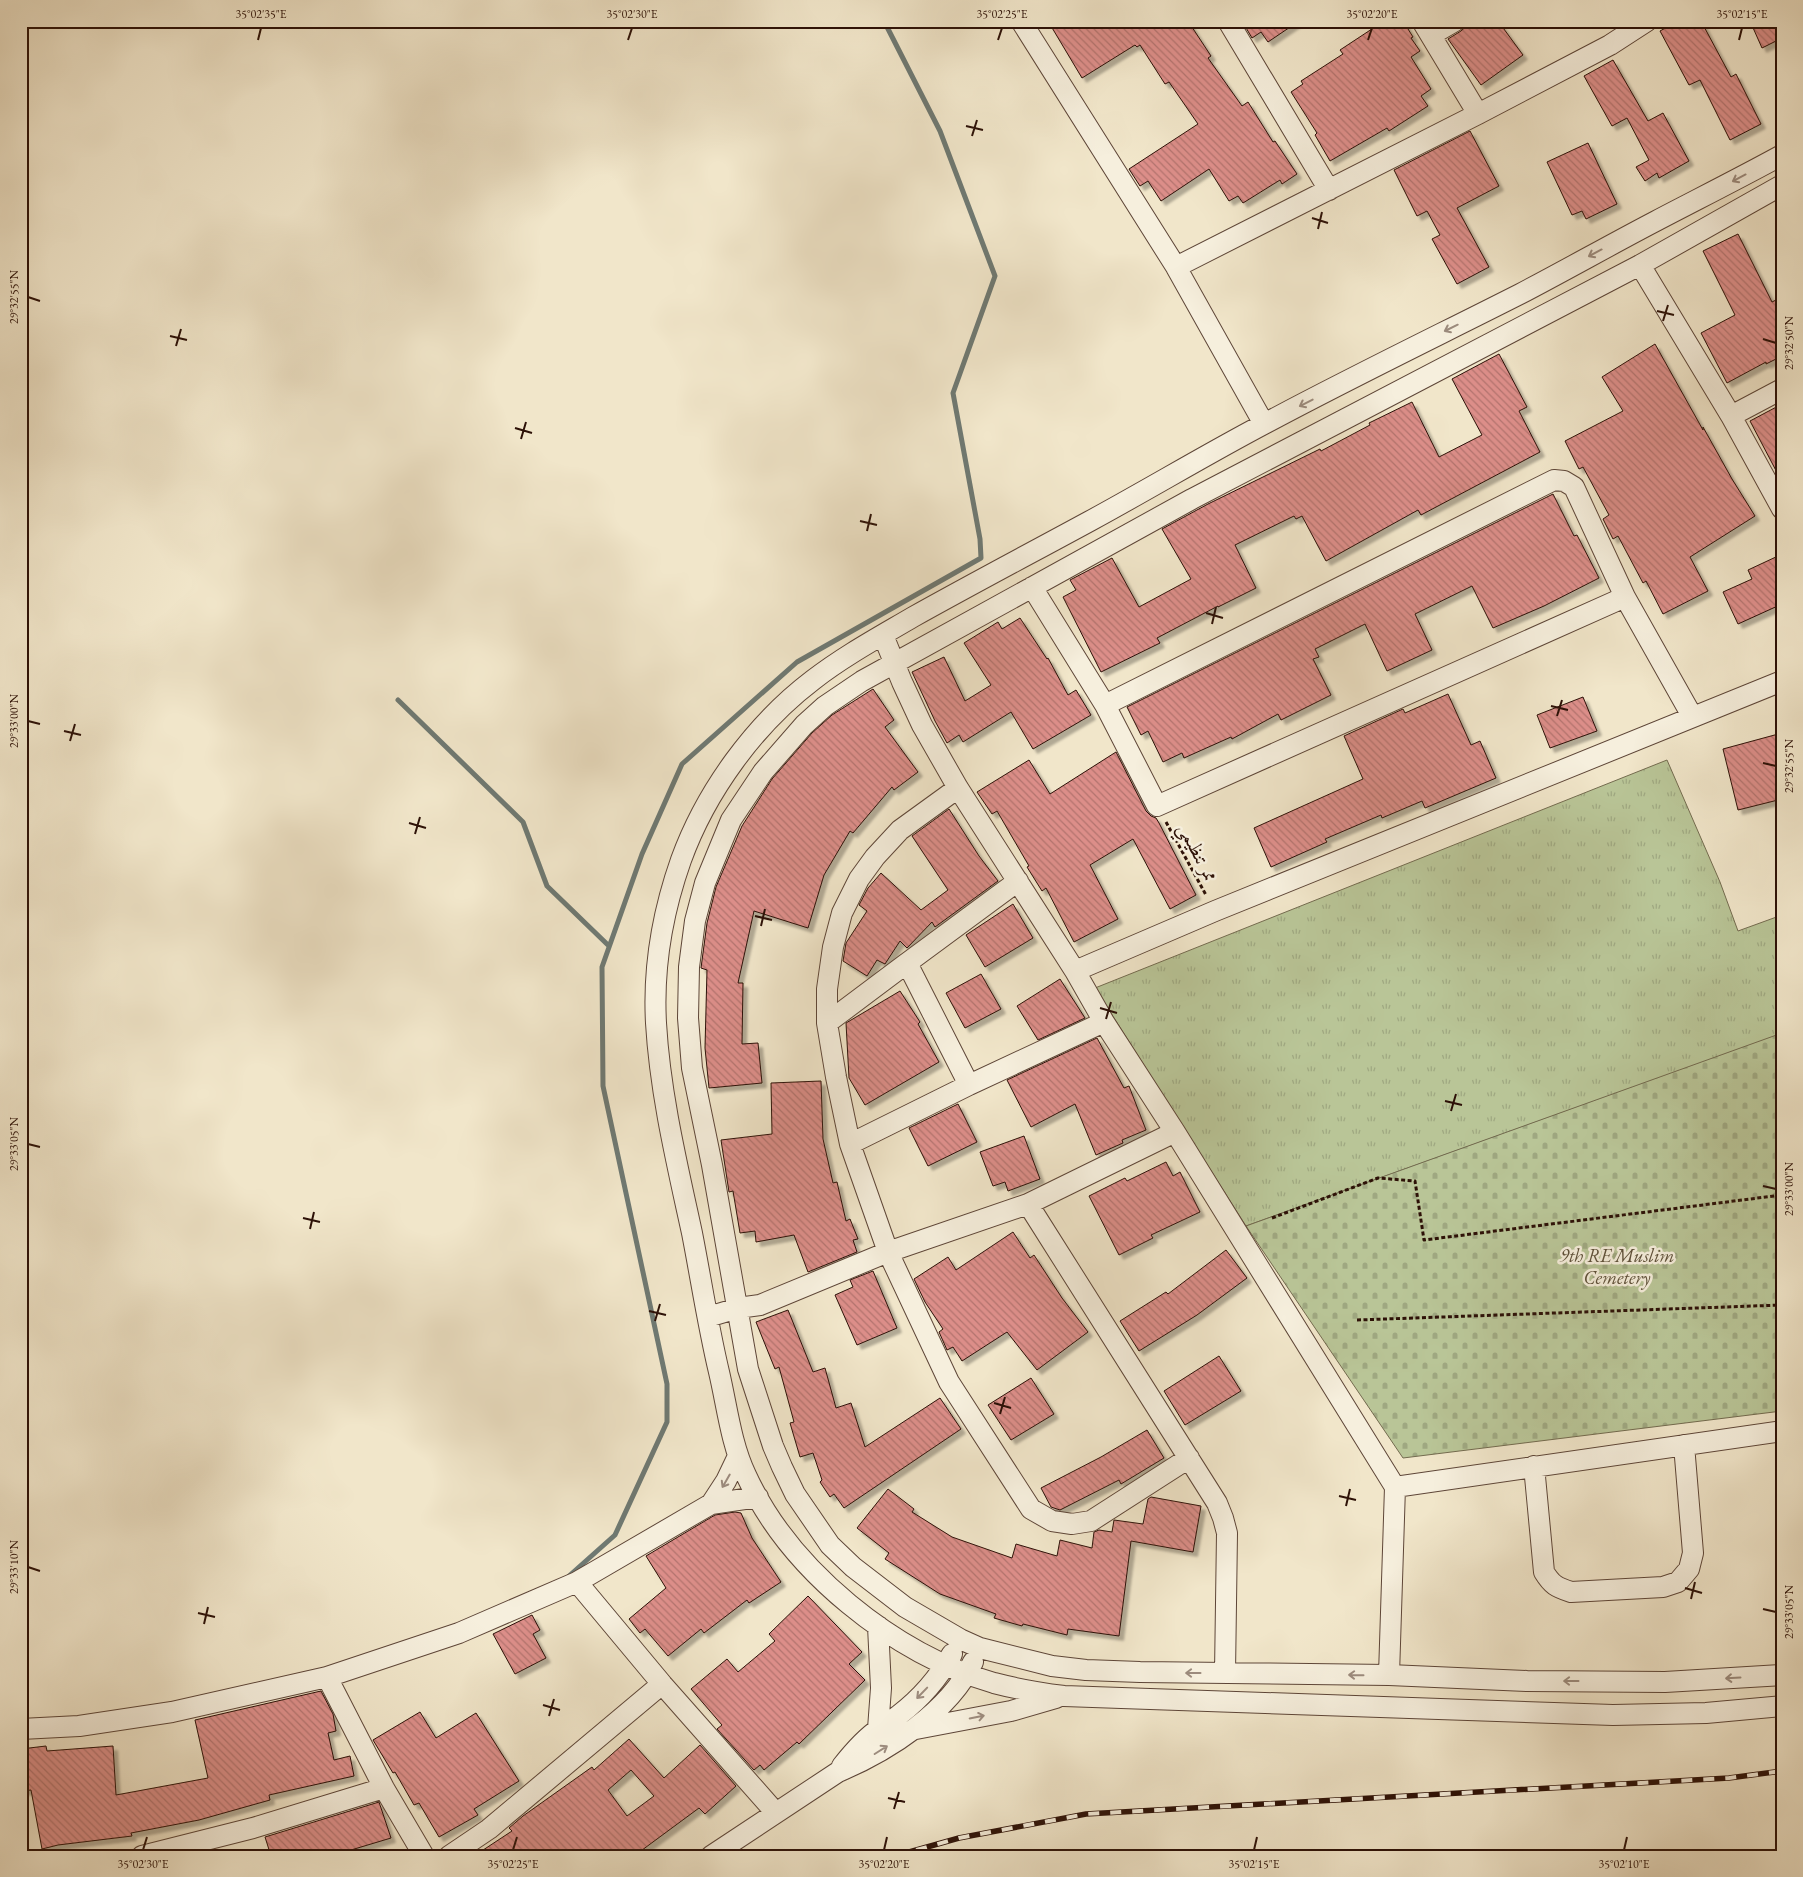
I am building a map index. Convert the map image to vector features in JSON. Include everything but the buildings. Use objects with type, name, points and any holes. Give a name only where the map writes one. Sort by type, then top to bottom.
[{"type":"street","points":[[1021,21],[1176,267],[1264,424]]},
{"type":"street","points":[[1228,21],[1329,190]]},
{"type":"street","points":[[1455,21],[1426,28],[1478,114]]},
{"type":"street","points":[[1176,267],[1478,114],[1610,45],[1647,21]]},
{"type":"street","points":[[1782,155],[1529,289],[1421,342],[1264,424],[883,635],[813,679],[788,701],[753,738],[724,776],[697,824],[683,853],[666,911],[659,948],[656,992],[658,1037],[667,1106],[715,1357],[738,1456],[758,1497],[787,1540],[815,1572],[853,1608],[878,1626],[967,1674],[1014,1688],[1064,1696],[1612,1715],[1706,1713],[1782,1706]]},
{"type":"street","points":[[1782,185],[1640,265],[1192,499],[862,681],[825,706],[804,724],[763,772],[731,820],[721,842],[705,883],[695,921],[689,976],[688,1018],[692,1068],[748,1369],[773,1446],[795,1494],[830,1545],[853,1567],[904,1607],[960,1639],[980,1648],[1052,1666],[1086,1670],[1389,1675],[1527,1681],[1665,1682],[1782,1675]]},
{"type":"street","points":[[1640,265],[1731,416],[1782,509]]},
{"type":"street","points":[[1731,416],[1782,389]]},
{"type":"street","points":[[1105,705],[1554,480],[1564,481],[1574,487],[1625,597],[1692,716]]},
{"type":"street","points":[[1032,587],[1105,705],[1157,806],[1625,597]]},
{"type":"street","points":[[883,635],[922,725],[958,788],[1075,971],[1104,1022],[1175,1132],[1395,1487],[1389,1675]]},
{"type":"street","points":[[1075,971],[1214,911],[1782,681]]},
{"type":"street","points":[[958,788],[900,830],[875,857],[859,879],[842,913],[833,947],[827,989],[827,1022],[850,1144],[888,1252],[949,1382],[1031,1509],[1052,1521],[1072,1524],[1091,1521],[1188,1458]]},
{"type":"street","points":[[827,1022],[1018,881]]},
{"type":"street","points":[[907,963],[969,1085]]},
{"type":"street","points":[[850,1144],[969,1085],[1104,1022]]},
{"type":"street","points":[[708,1317],[738,1308],[760,1305],[888,1252],[1028,1204],[1175,1132]]},
{"type":"street","points":[[1028,1204],[1217,1503],[1227,1533],[1225,1673]]},
{"type":"street","points":[[1395,1487],[1684,1445],[1781,1433]]},
{"type":"street","points":[[1534,1466],[1544,1572],[1550,1583],[1570,1592],[1663,1587],[1678,1582],[1689,1569],[1693,1553],[1684,1445]]},
{"type":"street","points":[[711,1504],[726,1481],[738,1456]]},
{"type":"street","points":[[21,1729],[80,1726],[172,1712],[327,1677],[459,1633],[576,1582],[711,1504],[758,1497]]},
{"type":"street","points":[[576,1582],[662,1684],[776,1813]]},
{"type":"street","points":[[878,1626],[881,1688],[878,1729]]},
{"type":"street","points":[[838,1772],[852,1753],[878,1729],[915,1702],[946,1664],[960,1639]]},
{"type":"street","points":[[711,1856],[838,1772],[858,1764],[929,1718],[947,1700],[967,1674],[980,1648]]},
{"type":"street","points":[[327,1677],[384,1788],[424,1856]]},
{"type":"street","points":[[448,1856],[489,1829],[662,1684]]},
{"type":"street","points":[[912,1730],[1011,1711],[1064,1696]]},
{"type":"street","points":[[142,1856],[253,1828],[384,1788]]},
{"type":"path","name":"ممر تنظيمي","points":[[1157,806],[1214,911]]},
{"type":"path","points":[[1272,1218],[1378,1178],[1415,1182],[1424,1240],[1782,1195]]},
{"type":"path","points":[[1357,1320],[1782,1305]]},
{"type":"green space","points":[[1667,760],[1720,882],[1738,931],[1782,915],[1782,1034],[1246,1226],[1095,988]]},
{"type":"green space","name":"9th RE Muslim Cemetery","points":[[1782,1033],[1782,1411],[1403,1458],[1246,1226]]},
{"type":"waterway","points":[[569,1576],[615,1535],[667,1422],[667,1384],[603,1086],[602,967],[642,854],[682,764],[797,662],[981,558],[980,539],[953,393],[995,276],[940,131],[884,21]]},
{"type":"waterway","points":[[398,700],[523,822],[547,886],[609,946]]},
{"type":"railway","points":[[895,1856],[959,1838],[1086,1814],[1729,1778],[1782,1771]]}]
